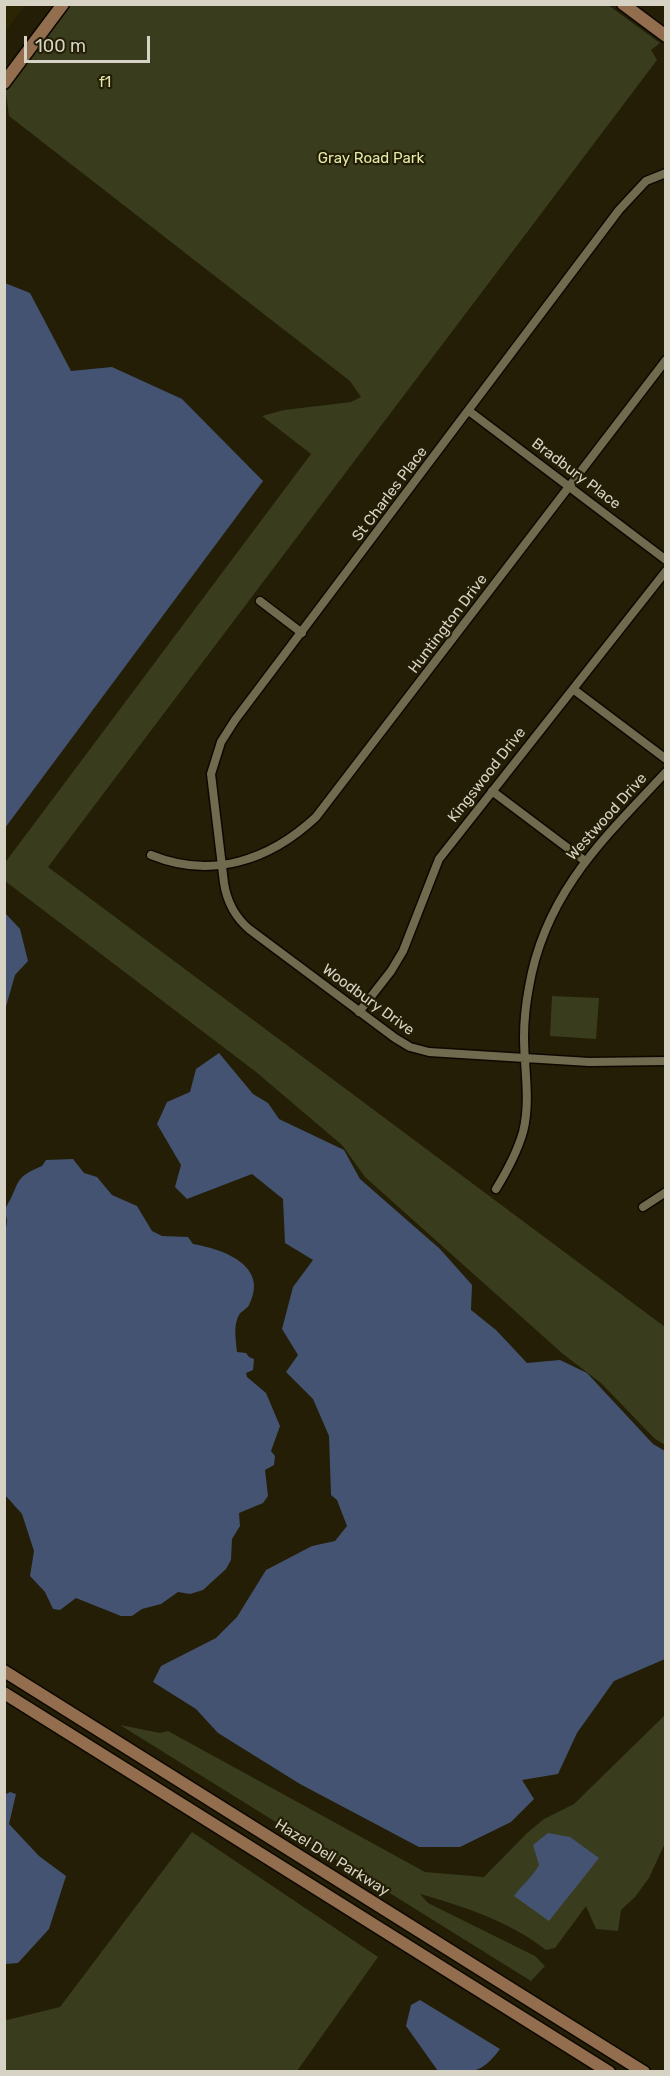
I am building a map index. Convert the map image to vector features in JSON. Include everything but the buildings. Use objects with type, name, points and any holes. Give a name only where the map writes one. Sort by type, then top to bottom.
[{"type":"main road","points":[[4,83],[63,4]]},
{"type":"main road","points":[[623,4],[666,36]]},
{"type":"main road","name":"Hazel Dell Parkway","points":[[4,1671],[644,2072]]},
{"type":"main road","points":[[4,1693],[609,2072]]},
{"type":"street","name":"St Charles Place","points":[[221,865],[211,774],[214,758],[221,742],[235,720],[634,191],[646,181],[666,173]]},
{"type":"street","name":"Huntington Drive","points":[[151,855],[178,865],[201,867],[221,865],[264,854],[292,837],[316,817],[666,360]]},
{"type":"street","name":"Bradbury Place","points":[[470,411],[666,560]]},
{"type":"street","name":"Kingswood Drive","points":[[359,1012],[391,971],[402,951],[439,860],[666,571]]},
{"type":"street","points":[[260,601],[302,633]]},
{"type":"street","points":[[573,689],[666,759]]},
{"type":"street","name":"Westwood Drive","points":[[495,1189],[515,1154],[523,1131],[527,1101],[525,1015],[535,957],[557,905],[585,861],[666,772]]},
{"type":"street","points":[[492,791],[585,861]]},
{"type":"street","name":"Woodbury Drive","points":[[221,865],[226,896],[242,922],[359,1012],[395,1038],[419,1050],[608,1063],[666,1060]]},
{"type":"street","points":[[643,1207],[666,1192]]},
{"type":"shaded area","points":[[4,5],[25,5],[5,32]]},
{"type":"green space","points":[[66,5],[608,5],[660,43],[651,50],[657,60],[48,867],[665,1327],[665,1445],[654,1438],[601,1383],[563,1354],[365,1177],[342,1145],[256,1072],[5,881],[4,864],[311,454],[262,416],[284,410],[351,402],[361,397],[350,381],[9,116],[5,86]]},
{"type":"green space","points":[[552,996],[599,998],[596,1039],[550,1036]]},
{"type":"green space","points":[[665,1715],[665,1843],[649,1878],[635,1897],[621,1910],[618,1931],[596,1929],[586,1906],[555,1948],[546,1950],[502,1923],[420,1894],[428,1903],[535,1956],[545,1966],[531,1981],[120,1725],[160,1733],[168,1731],[425,1872],[484,1877],[544,1819],[574,1804]]},
{"type":"green space","points":[[192,1832],[378,1957],[297,2071],[5,2071],[5,2018],[7,2020],[60,2007]]},
{"type":"water","points":[[5,283],[30,293],[71,371],[112,367],[182,399],[263,481],[5,828]]},
{"type":"water","points":[[5,913],[20,929],[28,961],[15,975],[5,1010]]},
{"type":"water","points":[[219,1053],[253,1094],[268,1103],[279,1119],[344,1150],[360,1179],[440,1249],[472,1285],[471,1310],[496,1330],[527,1363],[560,1360],[587,1373],[653,1444],[665,1451],[665,1659],[614,1681],[577,1733],[558,1774],[522,1780],[534,1799],[511,1822],[460,1847],[419,1847],[300,1784],[218,1733],[196,1709],[153,1682],[161,1666],[216,1638],[237,1617],[266,1570],[312,1546],[335,1541],[347,1526],[337,1500],[331,1495],[329,1436],[313,1399],[286,1372],[298,1355],[282,1329],[293,1287],[313,1260],[285,1243],[283,1199],[252,1174],[187,1199],[175,1187],[181,1165],[157,1124],[167,1102],[190,1092],[196,1069]]},
{"type":"water","points":[[73,1159],[84,1173],[97,1177],[112,1195],[137,1206],[152,1231],[162,1236],[188,1237],[193,1244],[229,1255],[248,1269],[253,1279],[254,1291],[249,1305],[237,1319],[235,1333],[237,1352],[246,1353],[254,1359],[253,1370],[246,1373],[247,1377],[266,1393],[280,1426],[271,1451],[275,1456],[274,1465],[265,1470],[268,1496],[263,1503],[239,1513],[240,1526],[232,1539],[231,1560],[226,1569],[203,1590],[190,1594],[178,1592],[161,1604],[142,1609],[132,1616],[121,1616],[76,1598],[60,1610],[53,1609],[45,1592],[30,1576],[34,1551],[22,1514],[5,1495],[4,1242],[7,1221],[5,1209],[18,1182],[26,1174],[42,1166],[46,1160]]},
{"type":"water","points":[[10,1792],[16,1794],[9,1824],[39,1856],[66,1876],[49,1929],[18,1963],[5,1964],[4,1795]]},
{"type":"water","points":[[548,1833],[570,1837],[599,1858],[549,1921],[514,1896],[539,1865],[533,1845]]},
{"type":"water","points":[[420,2000],[500,2049],[487,2064],[480,2068],[467,2072],[438,2071],[406,2026],[411,2005]]},
{"type":"park label","name":"f1","points":[[105,83]]},
{"type":"park label","name":"Gray Road Park","points":[[371,159]]}]
